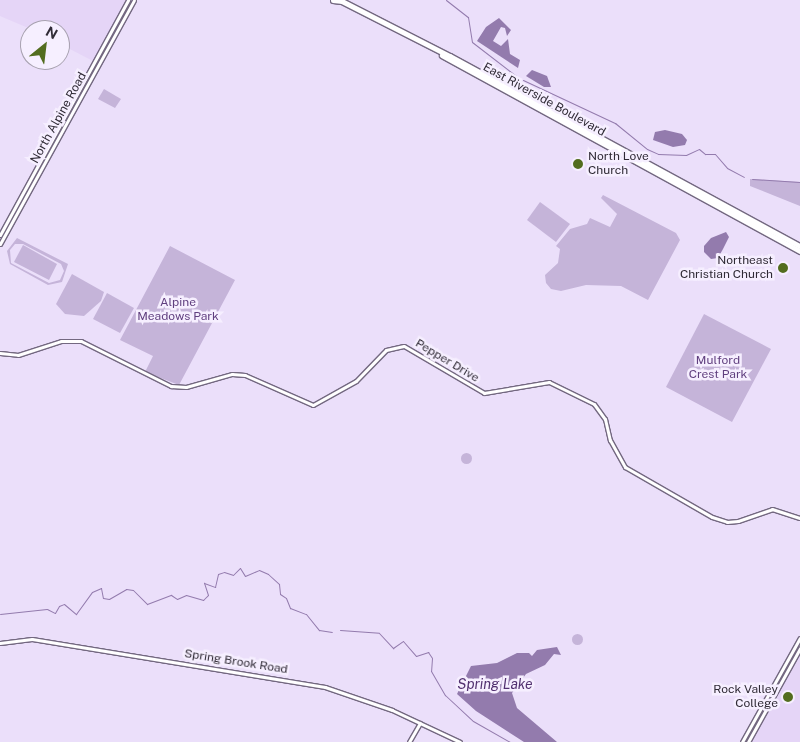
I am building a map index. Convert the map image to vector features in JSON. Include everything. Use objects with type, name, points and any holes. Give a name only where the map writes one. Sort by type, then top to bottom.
[{"type":"main road","name":"East Riverside Boulevard","points":[[333,0],[342,1],[437,51],[800,251]]},
{"type":"main road","name":"East Riverside Boulevard","points":[[664,175],[800,246]]},
{"type":"street","name":"North Alpine Road","points":[[0,235],[128,0]]},
{"type":"street","name":"North Alpine Road","points":[[0,244],[134,0]]},
{"type":"street","name":"Pepper Drive","points":[[0,353],[18,355],[62,341],[81,340],[171,386],[186,387],[232,374],[245,375],[313,405],[356,381],[386,350],[404,346],[484,393],[550,382],[594,404],[605,419],[610,440],[625,466],[712,517],[727,522],[738,521],[772,509],[800,518]]},
{"type":"street","points":[[742,742],[800,638]]},
{"type":"street","name":"Spring Brook Road","points":[[0,643],[32,639],[282,678],[350,694],[460,742]]},
{"type":"street","points":[[748,742],[800,648]]},
{"type":"street","points":[[409,742],[420,723]]},
{"type":"shaded area","points":[[0,0],[127,0],[93,61],[70,49],[70,20],[20,20],[20,24],[0,16]]},
{"type":"shaded area","name":"Rock Valley College","points":[[800,653],[800,742],[751,742]]},
{"type":"green space","points":[[104,89],[121,99],[115,108],[98,99]]},
{"type":"green space","points":[[750,179],[800,182],[800,206],[750,186]]},
{"type":"green space","points":[[603,195],[676,233],[680,240],[648,300],[621,286],[586,285],[561,291],[551,289],[546,283],[545,275],[558,263],[560,249],[556,246],[570,229],[587,224],[590,218],[610,227],[617,214],[601,198]]},
{"type":"green space","points":[[540,202],[570,224],[556,242],[527,220]]},
{"type":"green space","points":[[17,238],[68,264],[62,282],[48,285],[10,264],[7,251]],"holes":[[[15,244],[23,244],[61,264],[64,271],[60,280],[49,283],[11,263],[10,250]]]},
{"type":"green space","points":[[23,245],[57,264],[49,280],[14,262]]},
{"type":"green space","name":"Alpine Meadows Park","points":[[170,246],[235,280],[179,385],[145,372],[153,356],[120,340]]},
{"type":"green space","points":[[72,274],[104,292],[101,301],[84,316],[65,314],[56,304]]},
{"type":"green space","points":[[107,293],[134,308],[120,333],[93,319]]},
{"type":"green space","name":"Mulford Crest Park","points":[[704,314],[771,349],[732,422],[666,387]]},
{"type":"green space","points":[[466,452],[472,458],[466,464],[460,458]]},
{"type":"green space","points":[[577,633],[583,639],[577,645],[571,639]]},
{"type":"water","points":[[499,18],[511,30],[507,36],[505,28],[501,27],[493,41],[501,46],[508,39],[510,54],[520,60],[518,68],[477,41],[486,27]]},
{"type":"water","points":[[532,70],[547,76],[551,87],[544,87],[526,76]]},
{"type":"water","points":[[665,130],[682,134],[687,140],[685,145],[673,147],[653,140],[655,132]]},
{"type":"water","points":[[726,232],[729,237],[718,258],[711,259],[704,252],[704,246],[711,238]]},
{"type":"water","name":"Spring Lake","points":[[557,647],[561,655],[554,654],[545,665],[526,674],[512,693],[517,708],[557,742],[524,742],[476,711],[457,694],[471,666],[497,663],[517,653],[529,653],[532,656],[537,650]]},
{"type":"waterway","points":[[446,0],[468,17],[472,42],[516,76]]},
{"type":"waterway","points":[[523,80],[615,123],[647,149],[658,154],[686,155],[699,149],[705,154],[715,154],[727,168],[744,177]]},
{"type":"waterway","points":[[752,179],[800,182]]},
{"type":"waterway","points":[[0,614],[47,609],[55,613],[59,606],[64,604],[76,614],[92,592],[101,588],[103,598],[109,599],[126,589],[133,590],[147,604],[171,595],[177,599],[186,595],[203,600],[208,595],[204,583],[215,587],[218,574],[224,572],[233,575],[240,568],[245,576],[259,570],[268,574],[279,584],[280,594],[286,598],[290,608],[306,614],[319,630],[332,632]]},
{"type":"waterway","points":[[340,630],[379,633],[393,648],[403,641],[416,656],[428,652],[432,658],[431,671],[445,695],[473,721],[510,742]]},
{"type":"place","name":"North Love Church","points":[[578,164]]},
{"type":"place","name":"Northeast Christian Church","points":[[783,268]]},
{"type":"place","name":"Rock Valley College","points":[[788,697]]}]
